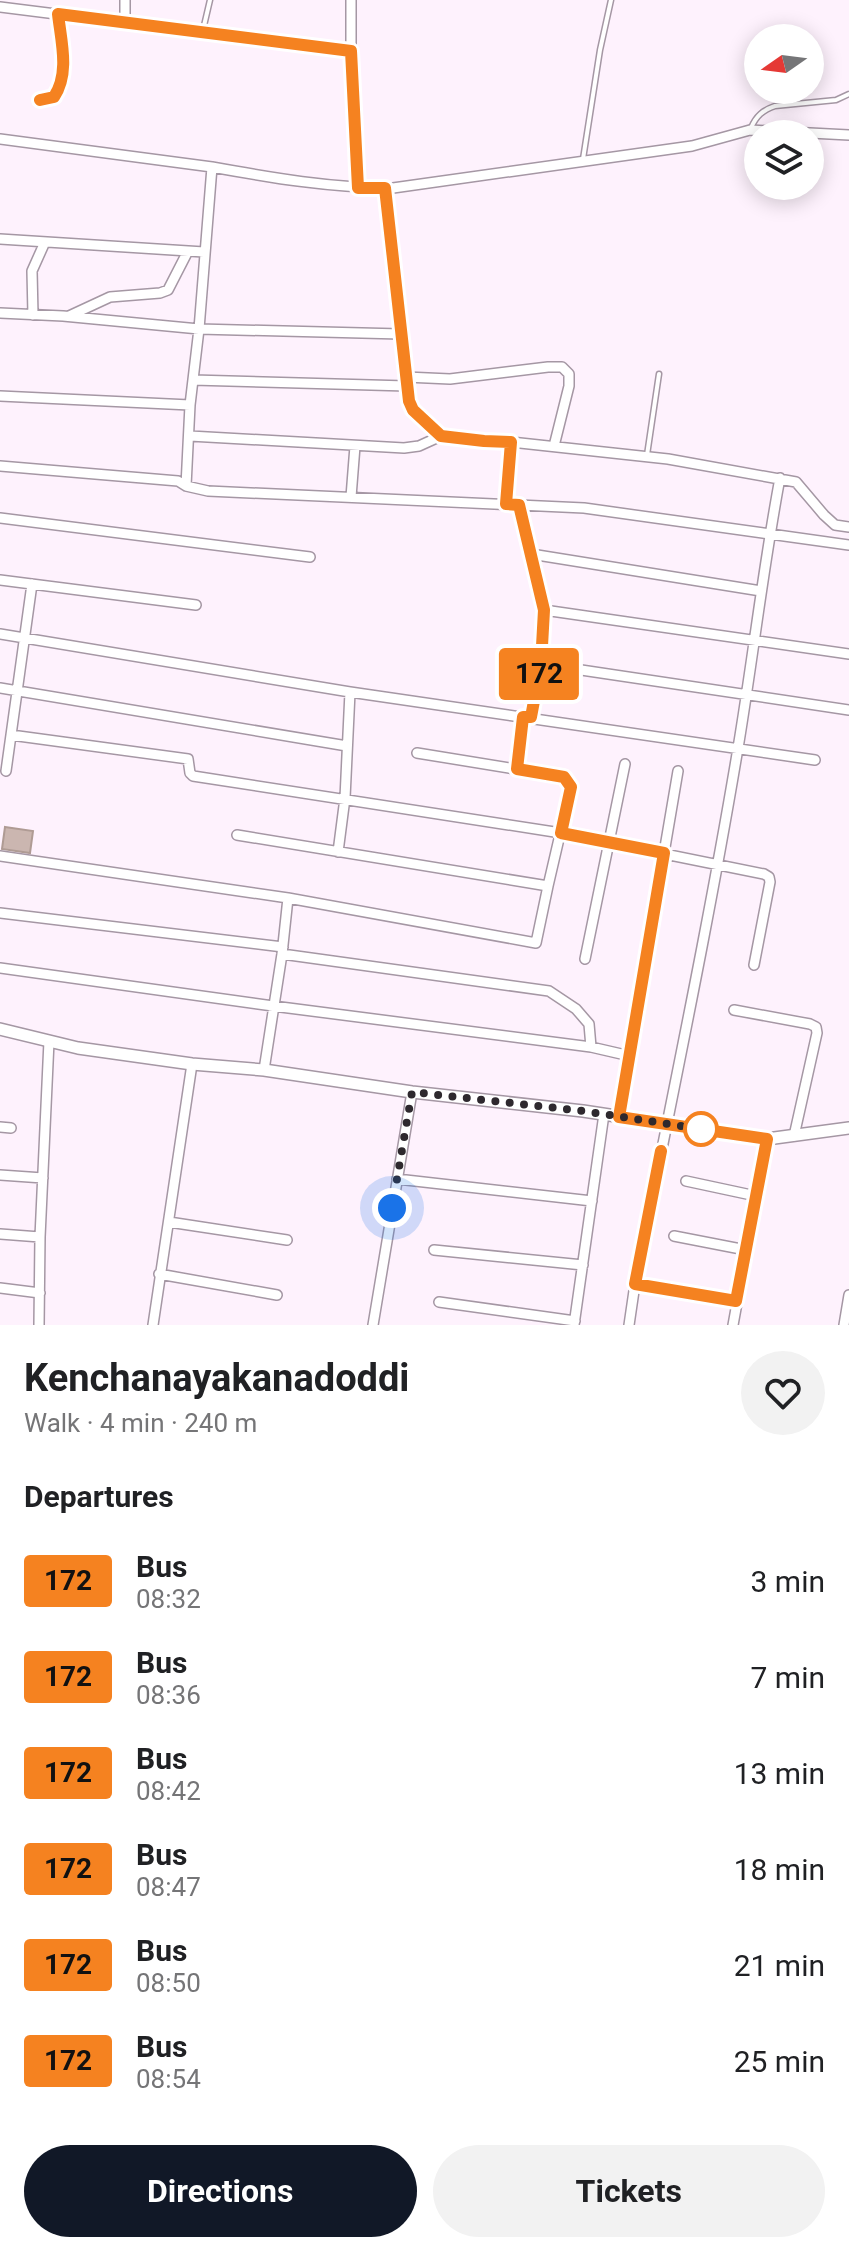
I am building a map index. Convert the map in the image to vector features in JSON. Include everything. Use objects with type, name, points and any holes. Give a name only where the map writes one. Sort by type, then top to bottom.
[{"type":"street","points":[[125,0],[125,23]]},
{"type":"street","points":[[351,0],[358,188]]},
{"type":"street","points":[[0,7],[32,5],[58,14],[351,51]]},
{"type":"street","points":[[0,139],[212,167],[313,185],[385,188],[692,146],[744,132]]},
{"type":"street","points":[[824,134],[849,135]]},
{"type":"street","points":[[186,486],[190,405],[212,167]]},
{"type":"street","points":[[385,188],[409,401],[413,410],[441,436]]},
{"type":"street","points":[[0,239],[204,252]]},
{"type":"street","points":[[33,315],[32,271],[45,242]]},
{"type":"street","points":[[67,317],[110,297],[168,290],[188,251]]},
{"type":"street","points":[[0,313],[199,329],[401,334]]},
{"type":"street","points":[[193,380],[406,382],[562,367],[569,374],[569,386],[554,446]]},
{"type":"street","points":[[0,396],[190,405]]},
{"type":"street","points":[[190,436],[404,448],[419,446],[441,436],[647,456],[796,482],[835,525],[849,527]]},
{"type":"street","points":[[506,504],[511,442]]},
{"type":"street","points":[[351,497],[355,446]]},
{"type":"street","points":[[0,466],[178,481],[208,491],[584,508],[849,545]]},
{"type":"street","points":[[629,1325],[718,864],[780,478]]},
{"type":"street","points":[[517,769],[541,664],[544,610],[519,505]]},
{"type":"street","points":[[0,518],[310,557]]},
{"type":"street","points":[[531,554],[761,591]]},
{"type":"street","points":[[0,580],[196,605]]},
{"type":"street","points":[[6,771],[32,584]]},
{"type":"street","points":[[544,610],[849,654]]},
{"type":"street","points":[[0,634],[350,692],[815,760]]},
{"type":"street","points":[[541,664],[849,710]]},
{"type":"street","points":[[0,688],[347,746]]},
{"type":"street","points":[[338,852],[345,798],[350,692]]},
{"type":"street","points":[[11,735],[188,759],[193,776],[561,833],[764,874],[770,882],[754,965]]},
{"type":"street","points":[[0,856],[288,898],[536,943],[571,787],[568,781],[564,777],[417,753]]},
{"type":"street","points":[[585,959],[625,764]]},
{"type":"street","points":[[619,1117],[678,771]]},
{"type":"street","points":[[237,835],[548,886]]},
{"type":"street","points":[[264,1070],[288,898]]},
{"type":"street","points":[[0,913],[283,950],[549,991],[576,1009],[589,1024],[591,1047]]},
{"type":"street","points":[[0,968],[591,1047],[630,1056]]},
{"type":"street","points":[[734,1010],[816,1027],[794,1136]]},
{"type":"street","points":[[0,1029],[78,1048],[604,1114],[767,1139],[849,1128]]},
{"type":"street","points":[[39,1325],[49,1041]]},
{"type":"street","points":[[167,1325],[153,1324],[192,1064]]},
{"type":"street","points":[[373,1325],[412,1092]]},
{"type":"street","points":[[439,1302],[575,1323],[604,1114]]},
{"type":"street","points":[[733,1325],[767,1139]]},
{"type":"street","points":[[0,1175],[43,1178]]},
{"type":"street","points":[[397,1179],[592,1201]]},
{"type":"street","points":[[686,1181],[756,1196]]},
{"type":"street","points":[[169,1222],[287,1240]]},
{"type":"street","points":[[0,1234],[40,1237]]},
{"type":"street","points":[[674,1236],[746,1250]]},
{"type":"street","points":[[434,1250],[583,1265]]},
{"type":"street","points":[[159,1274],[277,1295]]},
{"type":"street","points":[[635,1284],[736,1301]]},
{"type":"street","points":[[0,1288],[40,1293]]},
{"type":"street","points":[[844,1325],[849,1295]]},
{"type":"lane","points":[[202,32],[210,0]]},
{"type":"lane","points":[[583,161],[611,0]]},
{"type":"lane","points":[[40,100],[54,97],[60,87],[64,62],[58,14]]},
{"type":"lane","points":[[755,120],[767,109],[836,100],[849,94]]},
{"type":"lane","points":[[647,456],[659,374]]},
{"type":"building","points":[[5,827],[33,831],[30,853],[2,849]]},
{"type":"bus line","name":"172","points":[[40,100],[54,97],[60,87],[64,62],[58,14],[351,51],[358,188],[385,188],[409,401],[413,410],[441,436],[511,442],[506,504],[519,505],[544,610],[541,664],[531,717],[523,717],[517,769],[564,777],[568,781],[571,787],[561,833],[664,853],[619,1117],[767,1139],[736,1301],[635,1284],[661,1151]]},
{"type":"route","points":[[392,1208],[412,1092],[583,1111],[701,1129]]}]
